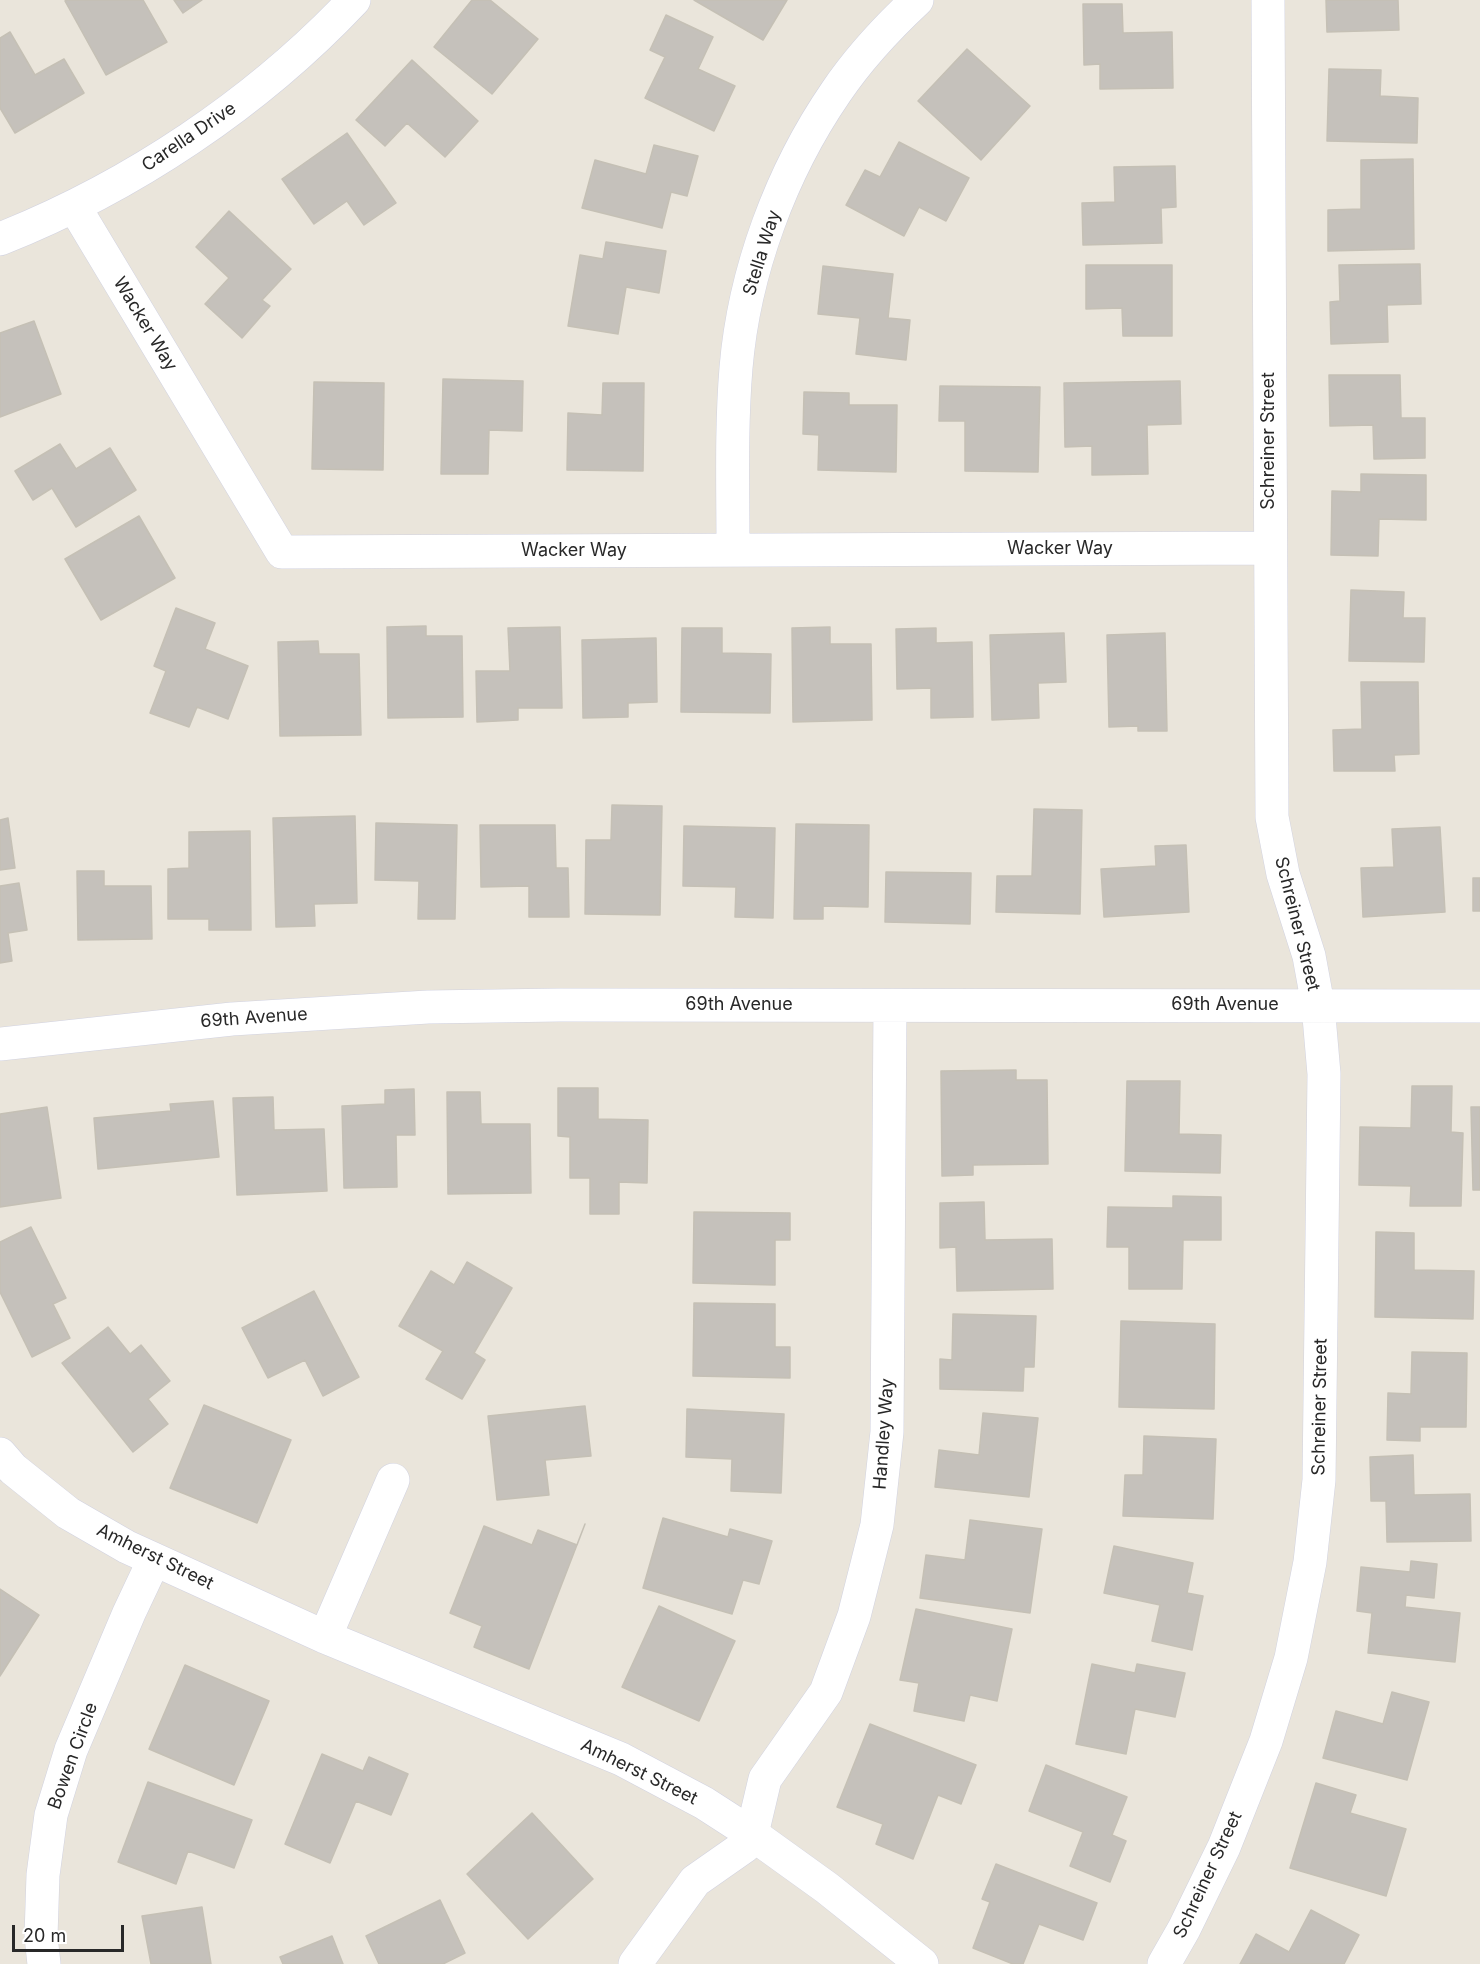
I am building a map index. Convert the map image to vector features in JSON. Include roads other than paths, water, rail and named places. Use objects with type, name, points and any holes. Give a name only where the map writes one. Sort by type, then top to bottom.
[{"type":"street","name":"Carella Drive","points":[[0,239],[74,206],[150,164],[242,102],[326,31],[354,0]]},
{"type":"street","name":"Stella Way","points":[[733,550],[733,424],[736,366],[749,286],[770,218],[794,162],[836,92],[879,36],[917,0]]},
{"type":"street","name":"Schreiner Street","points":[[1164,1964],[1184,1929],[1224,1847],[1266,1741],[1291,1658],[1310,1562],[1320,1480],[1324,1074],[1318,1005],[1309,956],[1283,874],[1272,817],[1268,0]]},
{"type":"street","name":"Wacker Way","points":[[74,206],[282,552],[1270,548]]},
{"type":"street","name":"69th Avenue","points":[[0,1044],[232,1018],[428,1007],[560,1005],[1480,1006]]},
{"type":"street","name":"Handley Way","points":[[752,1834],[765,1779],[826,1692],[854,1616],[876,1525],[887,1432],[890,1005]]},
{"type":"street","name":"Amherst Street","points":[[0,1454],[13,1469],[68,1513],[127,1547],[325,1637],[621,1759],[704,1803],[827,1888],[922,1964]]},
{"type":"street","points":[[325,1637],[393,1480]]},
{"type":"street","name":"Bowen Circle","points":[[44,1964],[41,1936],[43,1875],[51,1815],[71,1750],[154,1560]]},
{"type":"street","points":[[635,1964],[695,1881],[745,1846],[752,1834]]}]
